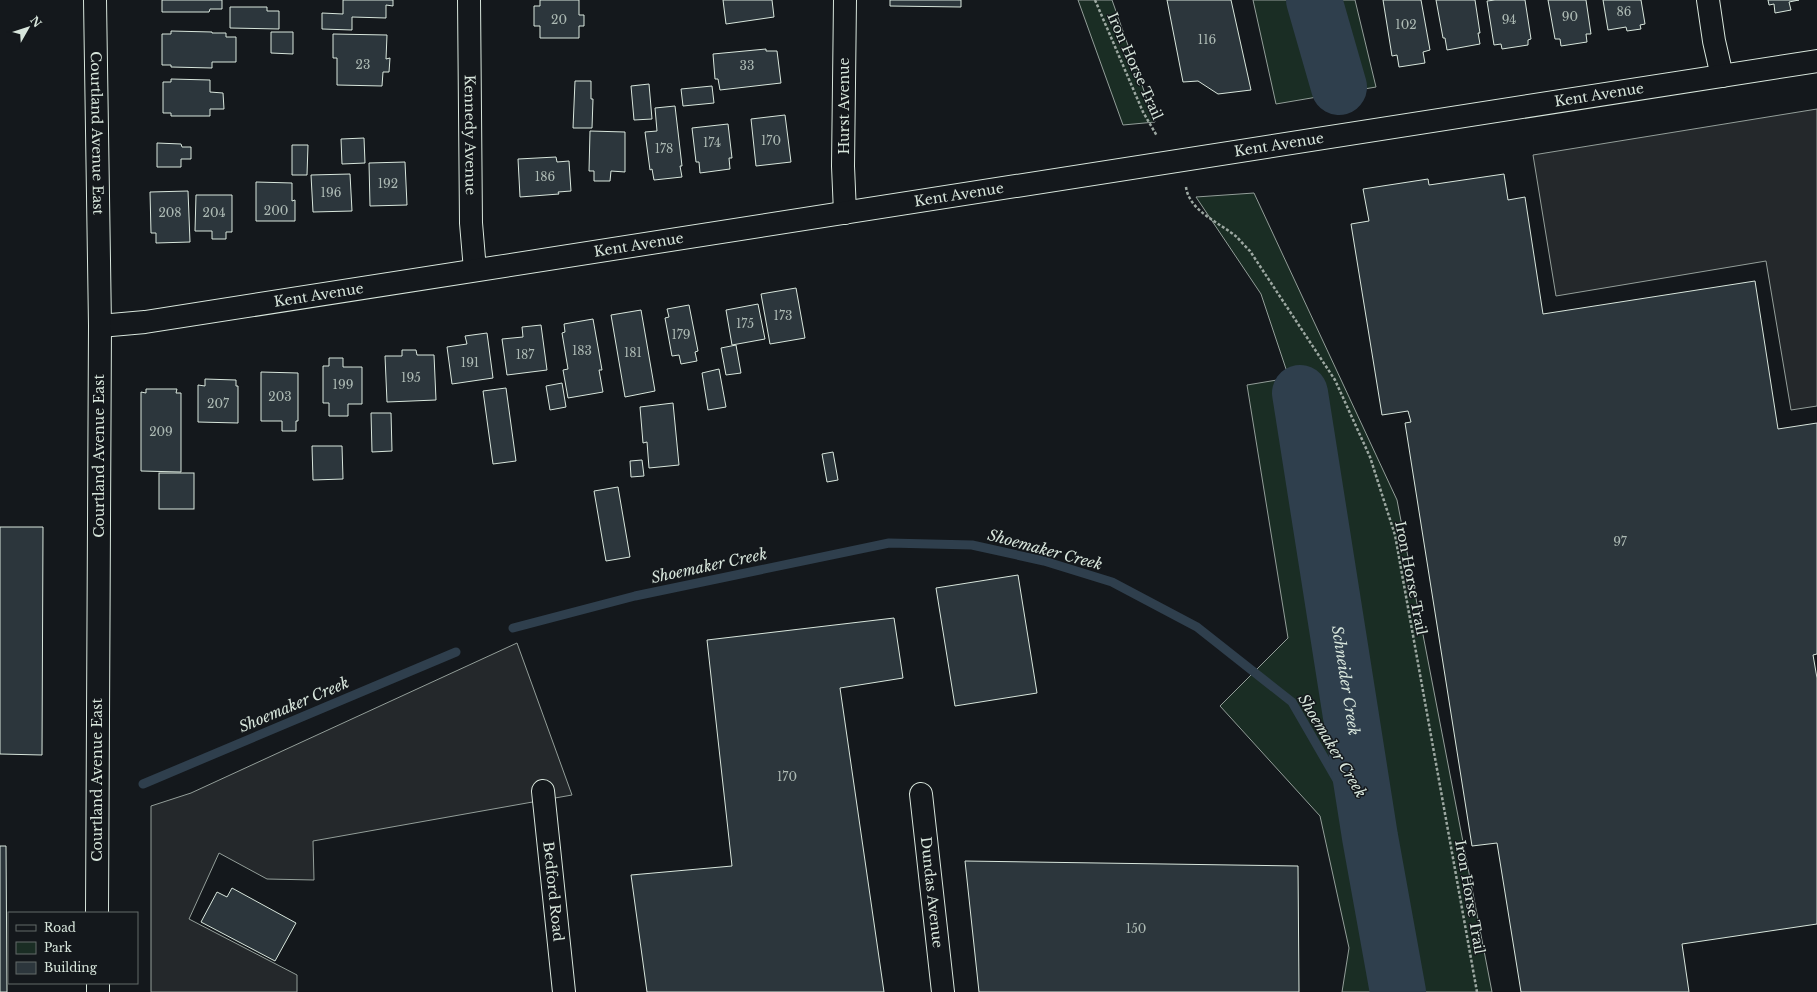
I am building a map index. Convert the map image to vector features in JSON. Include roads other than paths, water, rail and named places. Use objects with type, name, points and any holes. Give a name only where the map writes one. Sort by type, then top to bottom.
[{"type":"street","name":"Courtland Avenue East","points":[[95,0],[100,326],[97,912]]},
{"type":"street","name":"Kennedy Avenue","points":[[470,0],[471,223],[476,270]]},
{"type":"street","name":"Hurst Avenue","points":[[844,0],[843,166],[846,213]]},
{"type":"street","points":[[1708,0],[1714,41],[1722,76]]},
{"type":"street","name":"Kent Avenue","points":[[100,326],[145,322],[846,213],[1173,160],[1817,61]]},
{"type":"street","name":"Bedford Road","points":[[543,790],[564,992]]},
{"type":"street","name":"Dundas Avenue","points":[[921,794],[943,992]]},
{"type":"waterway","name":"Schneider Creek","points":[[1314,0],[1339,87]]},
{"type":"waterway","name":"Schneider Creek","points":[[1300,393],[1370,837],[1398,992]]},
{"type":"waterway","name":"Shoemaker Creek","points":[[513,628],[635,596],[889,543],[972,545],[1044,561],[1112,582],[1197,627],[1292,702],[1370,837]]},
{"type":"waterway","name":"Shoemaker Creek","points":[[143,784],[456,652]]}]
